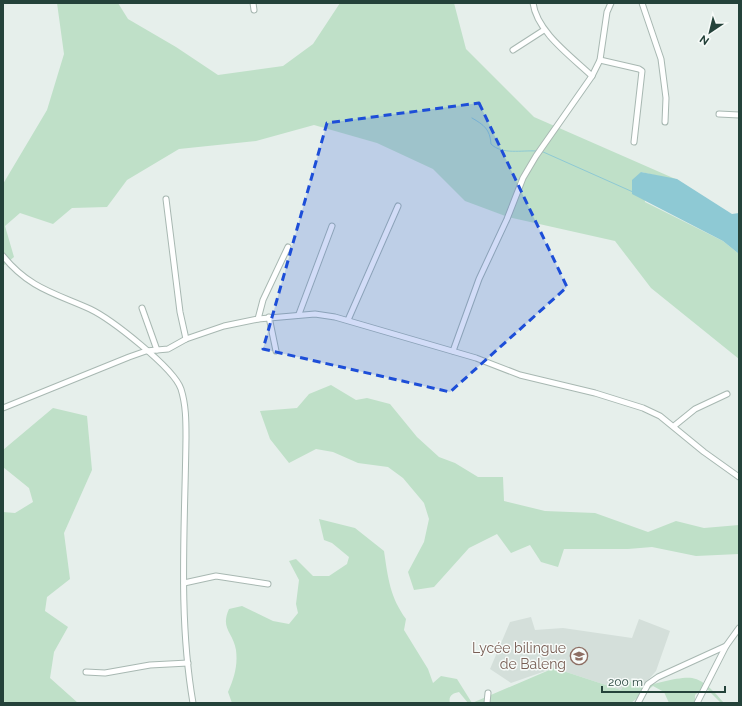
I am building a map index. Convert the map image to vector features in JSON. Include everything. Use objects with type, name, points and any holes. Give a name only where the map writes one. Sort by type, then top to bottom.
[{"type":"street","points":[[253,3],[254,10]]},
{"type":"street","points":[[533,3],[534,12],[544,30],[592,76]]},
{"type":"street","points":[[452,351],[479,279],[508,217],[523,178],[536,156],[592,76],[600,60],[607,12],[611,3]]},
{"type":"street","points":[[642,3],[660,59],[666,98],[665,122]]},
{"type":"street","points":[[514,50],[544,30]]},
{"type":"street","points":[[600,60],[642,72],[634,142]]},
{"type":"street","points":[[719,114],[739,115]]},
{"type":"street","points":[[166,199],[180,312],[186,339]]},
{"type":"street","points":[[348,320],[398,206]]},
{"type":"street","points":[[299,314],[332,226]]},
{"type":"street","points":[[258,319],[263,300],[288,247]]},
{"type":"street","points":[[3,256],[14,270],[27,281],[92,310],[119,328],[146,351],[157,358],[181,388],[186,413],[184,583],[188,663],[193,703]]},
{"type":"street","points":[[142,308],[158,350]]},
{"type":"street","points":[[3,408],[146,351],[168,349],[186,339],[224,326],[269,317],[315,314],[348,320],[452,351],[520,375],[595,393],[643,408],[660,416],[674,426],[704,452],[739,477]]},
{"type":"street","points":[[269,317],[276,351]]},
{"type":"street","points":[[674,426],[695,409],[727,394]]},
{"type":"street","points":[[184,583],[216,576],[268,584]]},
{"type":"street","points":[[697,703],[726,646],[739,628]]},
{"type":"street","points":[[638,703],[648,684],[658,677],[726,646]]},
{"type":"street","points":[[86,672],[105,673],[150,665],[188,663]]},
{"type":"street","points":[[487,703],[488,693]]},
{"type":"highlighted area","points":[[479,103],[567,287],[450,392],[263,349],[327,123]]},
{"type":"shaded area","name":"Lycée bilingue de Baleng","points":[[531,617],[535,630],[563,628],[632,638],[639,619],[670,631],[656,671],[642,687],[621,690],[554,668],[511,683],[490,669],[510,622]]},
{"type":"green space","points":[[57,3],[118,3],[128,19],[176,47],[218,75],[283,66],[313,44],[340,3],[454,3],[466,49],[534,117],[680,181],[641,172],[645,202],[723,241],[739,254],[739,359],[651,288],[615,241],[508,217],[465,201],[433,169],[377,143],[314,125],[256,141],[179,149],[127,180],[107,207],[72,208],[53,224],[20,213],[5,226],[14,257],[3,266],[3,184],[47,110],[64,54]]},
{"type":"green space","points":[[331,385],[356,400],[367,398],[390,404],[417,437],[439,457],[455,463],[478,477],[503,477],[504,501],[545,511],[595,513],[648,532],[676,521],[704,528],[739,525],[739,554],[696,556],[652,547],[628,549],[564,549],[558,567],[541,562],[530,545],[511,553],[497,534],[469,548],[434,587],[414,590],[408,572],[424,542],[429,519],[424,503],[403,478],[388,467],[358,463],[333,452],[316,449],[289,463],[270,439],[260,411],[297,408],[309,394]]},
{"type":"green space","points":[[53,408],[87,416],[92,470],[64,533],[70,579],[47,597],[45,611],[68,627],[54,652],[50,678],[78,703],[3,703],[3,512],[15,513],[33,502],[29,488],[3,467],[3,450]]},
{"type":"green space","points":[[319,519],[355,528],[384,551],[390,587],[396,603],[406,619],[404,630],[428,669],[433,683],[441,676],[457,679],[472,703],[468,703],[459,692],[452,695],[450,698],[450,703],[232,703],[228,692],[235,672],[236,650],[226,626],[229,609],[242,606],[273,621],[289,624],[298,613],[296,604],[299,580],[289,561],[296,559],[313,576],[329,576],[347,564],[349,557],[332,543],[324,540]]},
{"type":"green space","points":[[554,668],[621,690],[627,680],[642,687],[674,679],[697,679],[706,684],[724,703],[721,703],[707,689],[703,688],[695,695],[695,703],[669,703],[664,692],[653,686],[631,703],[472,703]]},
{"type":"water","points":[[641,172],[677,179],[732,214],[739,213],[739,254],[723,241],[632,194],[632,180]]},
{"type":"waterway","points":[[472,118],[486,128],[491,144],[501,150],[536,151]]},
{"type":"waterway","points":[[541,151],[633,192]]},
{"type":"place","name":"Lycée bilingue de Baleng","points":[[579,656]]}]
